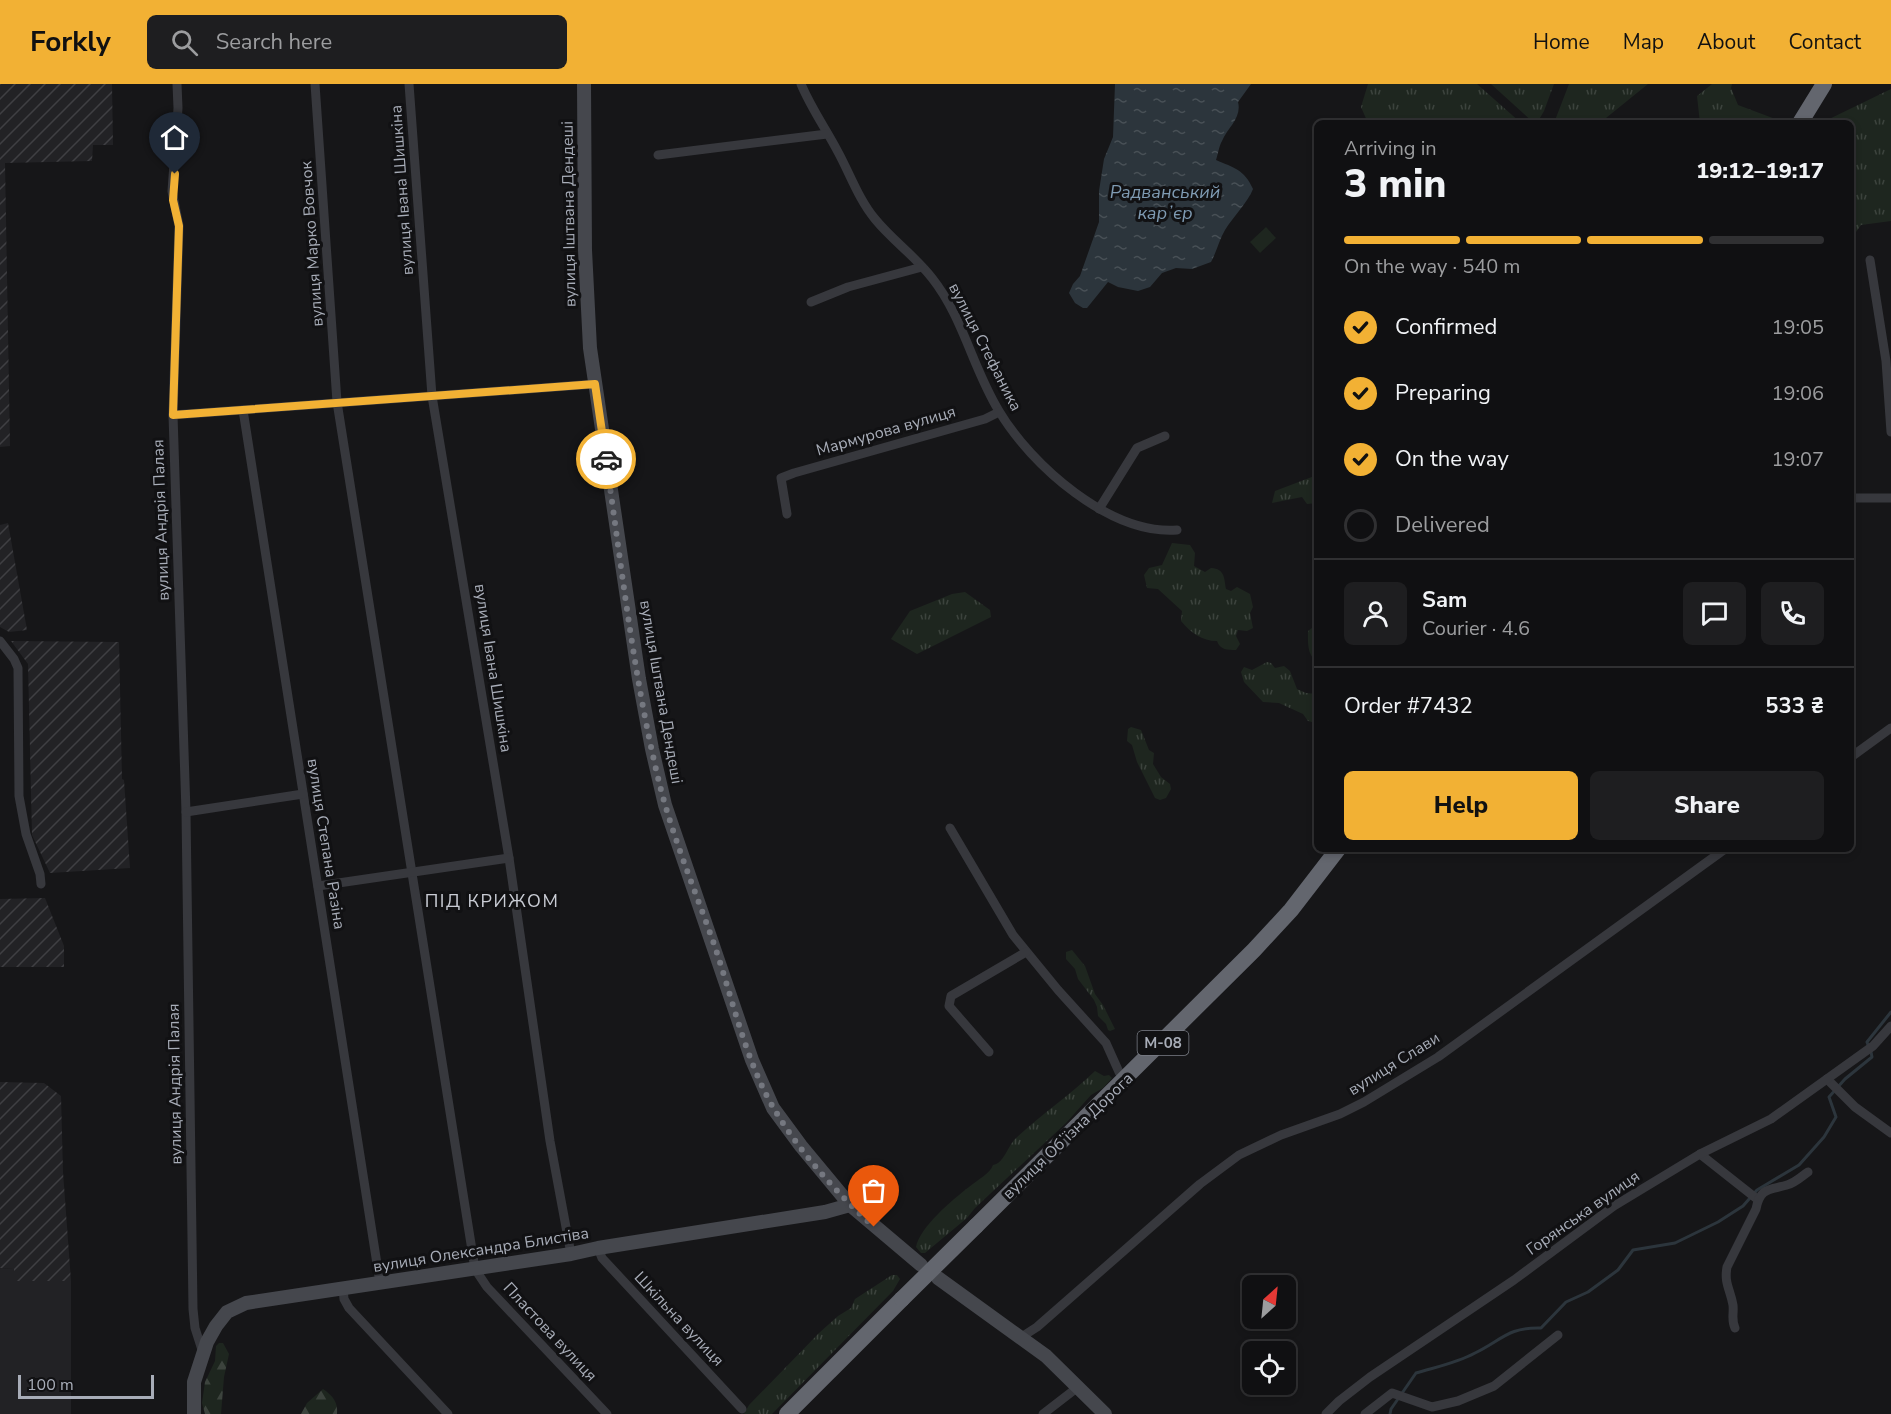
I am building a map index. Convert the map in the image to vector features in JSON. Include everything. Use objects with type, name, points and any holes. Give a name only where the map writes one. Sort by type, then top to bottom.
[{"type":"highway","points":[[1802,120],[1824,84]]},
{"type":"highway","name":"вулиця Обʼїзна Дорога","points":[[787,1414],[1254,950],[1291,910],[1336,852]]},
{"type":"street","name":"вулиця Андрія Палая","points":[[177,84],[176,163],[172,191],[179,226],[173,415],[186,812],[193,1309],[195,1328],[203,1353]]},
{"type":"street","name":"вулиця Марко Вовчок","points":[[315,84],[337,402],[475,1269]]},
{"type":"street","name":"вулиця Івана Шишкіна","points":[[409,84],[432,396],[509,858],[550,1141],[571,1254]]},
{"type":"street","name":"вулиця Іштвана Дендеші","points":[[584,84],[587,322],[645,715],[659,780],[674,833],[762,1086],[781,1120],[850,1205],[921,1265]]},
{"type":"street","name":"вулиця Стефаника","points":[[801,84],[866,208],[886,232],[932,278],[955,316],[999,412],[1013,431],[1050,473],[1077,495],[1099,508],[1138,525],[1164,531],[1176,530]]},
{"type":"street","points":[[658,155],[827,134]]},
{"type":"street","points":[[1870,260],[1886,361],[1891,432]]},
{"type":"street","points":[[811,302],[848,287],[922,267]]},
{"type":"street","points":[[173,415],[595,384]]},
{"type":"street","name":"вулиця Степана Разіна","points":[[243,410],[380,1283]]},
{"type":"street","name":"Мармурова вулиця","points":[[787,514],[781,478],[985,419],[999,412]]},
{"type":"street","points":[[1099,508],[1137,448],[1165,436]]},
{"type":"street","points":[[1854,498],[1891,498]]},
{"type":"street","points":[[0,641],[18,668],[19,796],[26,834],[40,874],[41,884]]},
{"type":"street","points":[[1854,756],[1891,728]]},
{"type":"street","points":[[186,812],[303,794]]},
{"type":"street","points":[[950,828],[986,891],[1026,952],[1106,1043],[1125,1080]]},
{"type":"street","name":"вулиця Слави","points":[[1020,1338],[1037,1328],[1200,1184],[1232,1159],[1281,1135],[1340,1114],[1391,1087],[1438,1057],[1721,852]]},
{"type":"street","points":[[318,886],[509,858]]},
{"type":"street","points":[[988,1052],[949,1006],[949,1001],[951,996],[1026,952]]},
{"type":"street","name":"Горянська вулиця","points":[[1326,1414],[1370,1377],[1514,1280],[1614,1206],[1700,1155],[1834,1086],[1891,1026]]},
{"type":"street","points":[[1834,1086],[1855,1107],[1891,1133]]},
{"type":"street","points":[[1700,1155],[1757,1199]]},
{"type":"street","points":[[1736,1328],[1732,1322],[1732,1304],[1726,1285],[1727,1267],[1756,1209],[1757,1199],[1773,1187],[1789,1185],[1808,1172]]},
{"type":"street","name":"вулиця Олександра Блистіва","points":[[194,1414],[194,1382],[203,1353],[222,1317],[236,1307],[259,1300],[571,1254],[825,1212],[850,1205]]},
{"type":"street","name":"Шкільна вулиця","points":[[598,1248],[602,1258],[742,1409]]},
{"type":"street","name":"Пластова вулиця","points":[[475,1269],[487,1287],[607,1414]]},
{"type":"street","points":[[938,1278],[1046,1356],[1105,1414]]},
{"type":"street","points":[[343,1288],[344,1299],[349,1308],[448,1414]]},
{"type":"street","points":[[1365,1414],[1392,1393],[1432,1407],[1458,1401],[1494,1386],[1558,1335]]},
{"type":"street","points":[[1043,1414],[1078,1387]]},
{"type":"street","points":[[1412,1413],[1417,1403]]},
{"type":"shaded area","points":[[0,84],[112,84],[113,145],[93,145],[92,161],[5,163],[10,446],[0,447]]},
{"type":"shaded area","points":[[8,523],[27,630],[9,632],[0,627],[0,525]]},
{"type":"shaded area","points":[[11,641],[119,642],[122,779],[124,780],[130,868],[50,873],[32,835],[28,664]]},
{"type":"shaded area","points":[[45,898],[64,946],[64,967],[0,967],[0,899]]},
{"type":"shaded area","points":[[0,1082],[44,1083],[61,1096],[63,1172],[71,1281],[14,1281],[14,1269],[0,1268]]},
{"type":"shaded area","points":[[0,1268],[14,1269],[14,1281],[71,1281],[71,1414],[0,1414]]},
{"type":"green space","points":[[1368,84],[1477,84],[1518,120],[1367,120],[1361,107]]},
{"type":"green space","points":[[1491,84],[1554,84],[1539,120],[1531,120]]},
{"type":"green space","points":[[1569,84],[1648,84],[1605,120],[1555,120]]},
{"type":"green space","points":[[1712,84],[1732,84],[1731,88],[1738,105],[1778,120],[1700,120],[1697,96]]},
{"type":"green space","points":[[1891,89],[1891,221],[1861,225],[1854,235],[1854,120],[1827,120]]},
{"type":"green space","points":[[1266,227],[1276,238],[1260,253],[1250,242]]},
{"type":"green space","points":[[1314,476],[1314,503],[1307,504],[1302,497],[1272,503],[1275,491]]},
{"type":"green space","points":[[1172,543],[1190,545],[1195,553],[1194,566],[1205,572],[1211,568],[1219,570],[1223,575],[1226,589],[1231,591],[1237,587],[1250,594],[1253,607],[1250,613],[1253,628],[1247,631],[1238,630],[1236,636],[1240,644],[1236,650],[1225,649],[1217,641],[1206,640],[1193,633],[1181,621],[1182,611],[1158,589],[1147,588],[1144,575],[1149,568],[1162,565]]},
{"type":"green space","points":[[965,592],[990,610],[991,617],[917,654],[891,639],[910,611],[952,594]]},
{"type":"green space","points":[[1314,628],[1314,659],[1309,648],[1308,631]]},
{"type":"green space","points":[[1267,662],[1275,668],[1284,666],[1290,671],[1297,689],[1314,694],[1314,721],[1308,721],[1303,714],[1279,703],[1263,702],[1244,682],[1241,672],[1244,667],[1252,670]]},
{"type":"green space","points":[[1131,727],[1141,730],[1149,750],[1154,753],[1153,764],[1161,777],[1170,784],[1171,789],[1166,798],[1160,800],[1155,798],[1137,762],[1132,745],[1127,741],[1128,729]]},
{"type":"green space","points":[[1072,950],[1085,966],[1095,994],[1115,1029],[1108,1030],[1106,1024],[1098,1016],[1094,1000],[1066,959],[1066,952]]},
{"type":"green space","points":[[1095,1071],[1112,1078],[1103,1088],[1091,1095],[1066,1123],[967,1218],[925,1253],[921,1253],[916,1247],[919,1239],[938,1214],[986,1174],[993,1165],[997,1164],[1016,1138]]},
{"type":"green space","points":[[892,1275],[897,1275],[900,1279],[893,1291],[772,1414],[744,1414],[749,1405],[819,1333],[851,1308],[855,1299]]},
{"type":"green space","points":[[223,1343],[229,1354],[224,1377],[221,1414],[205,1414],[202,1403],[205,1382],[215,1361],[216,1346]]},
{"type":"green space","points":[[323,1389],[334,1400],[337,1414],[301,1414],[307,1403]]},
{"type":"water","name":"Радванський карʼєр","points":[[1115,84],[1251,84],[1238,102],[1238,113],[1221,143],[1216,160],[1242,173],[1253,189],[1225,230],[1211,262],[1192,269],[1176,268],[1162,273],[1150,287],[1138,291],[1118,287],[1108,282],[1087,308],[1083,308],[1075,303],[1069,293],[1080,276],[1099,222],[1099,191],[1104,159],[1113,137]]},
{"type":"waterway","points":[[1868,1045],[1867,1042],[1891,1012]]},
{"type":"waterway","points":[[1390,1414],[1391,1409],[1416,1373],[1461,1360],[1513,1332],[1541,1328],[1566,1302],[1588,1292],[1618,1270],[1633,1250],[1675,1243],[1718,1222],[1743,1206],[1757,1190],[1799,1165],[1824,1137],[1836,1117],[1829,1097],[1845,1079],[1872,1057],[1871,1052]]},
{"type":"way so far","points":[[606,459],[639,679],[659,780],[674,833],[732,1003],[758,1076],[781,1120],[836,1190],[874,1227]]},
{"type":"district","name":"ПІД КРИЖОМ","points":[[492,901]]},
{"type":"route","points":[[175,174],[172,191],[179,226],[173,415],[595,384],[606,459]]}]
